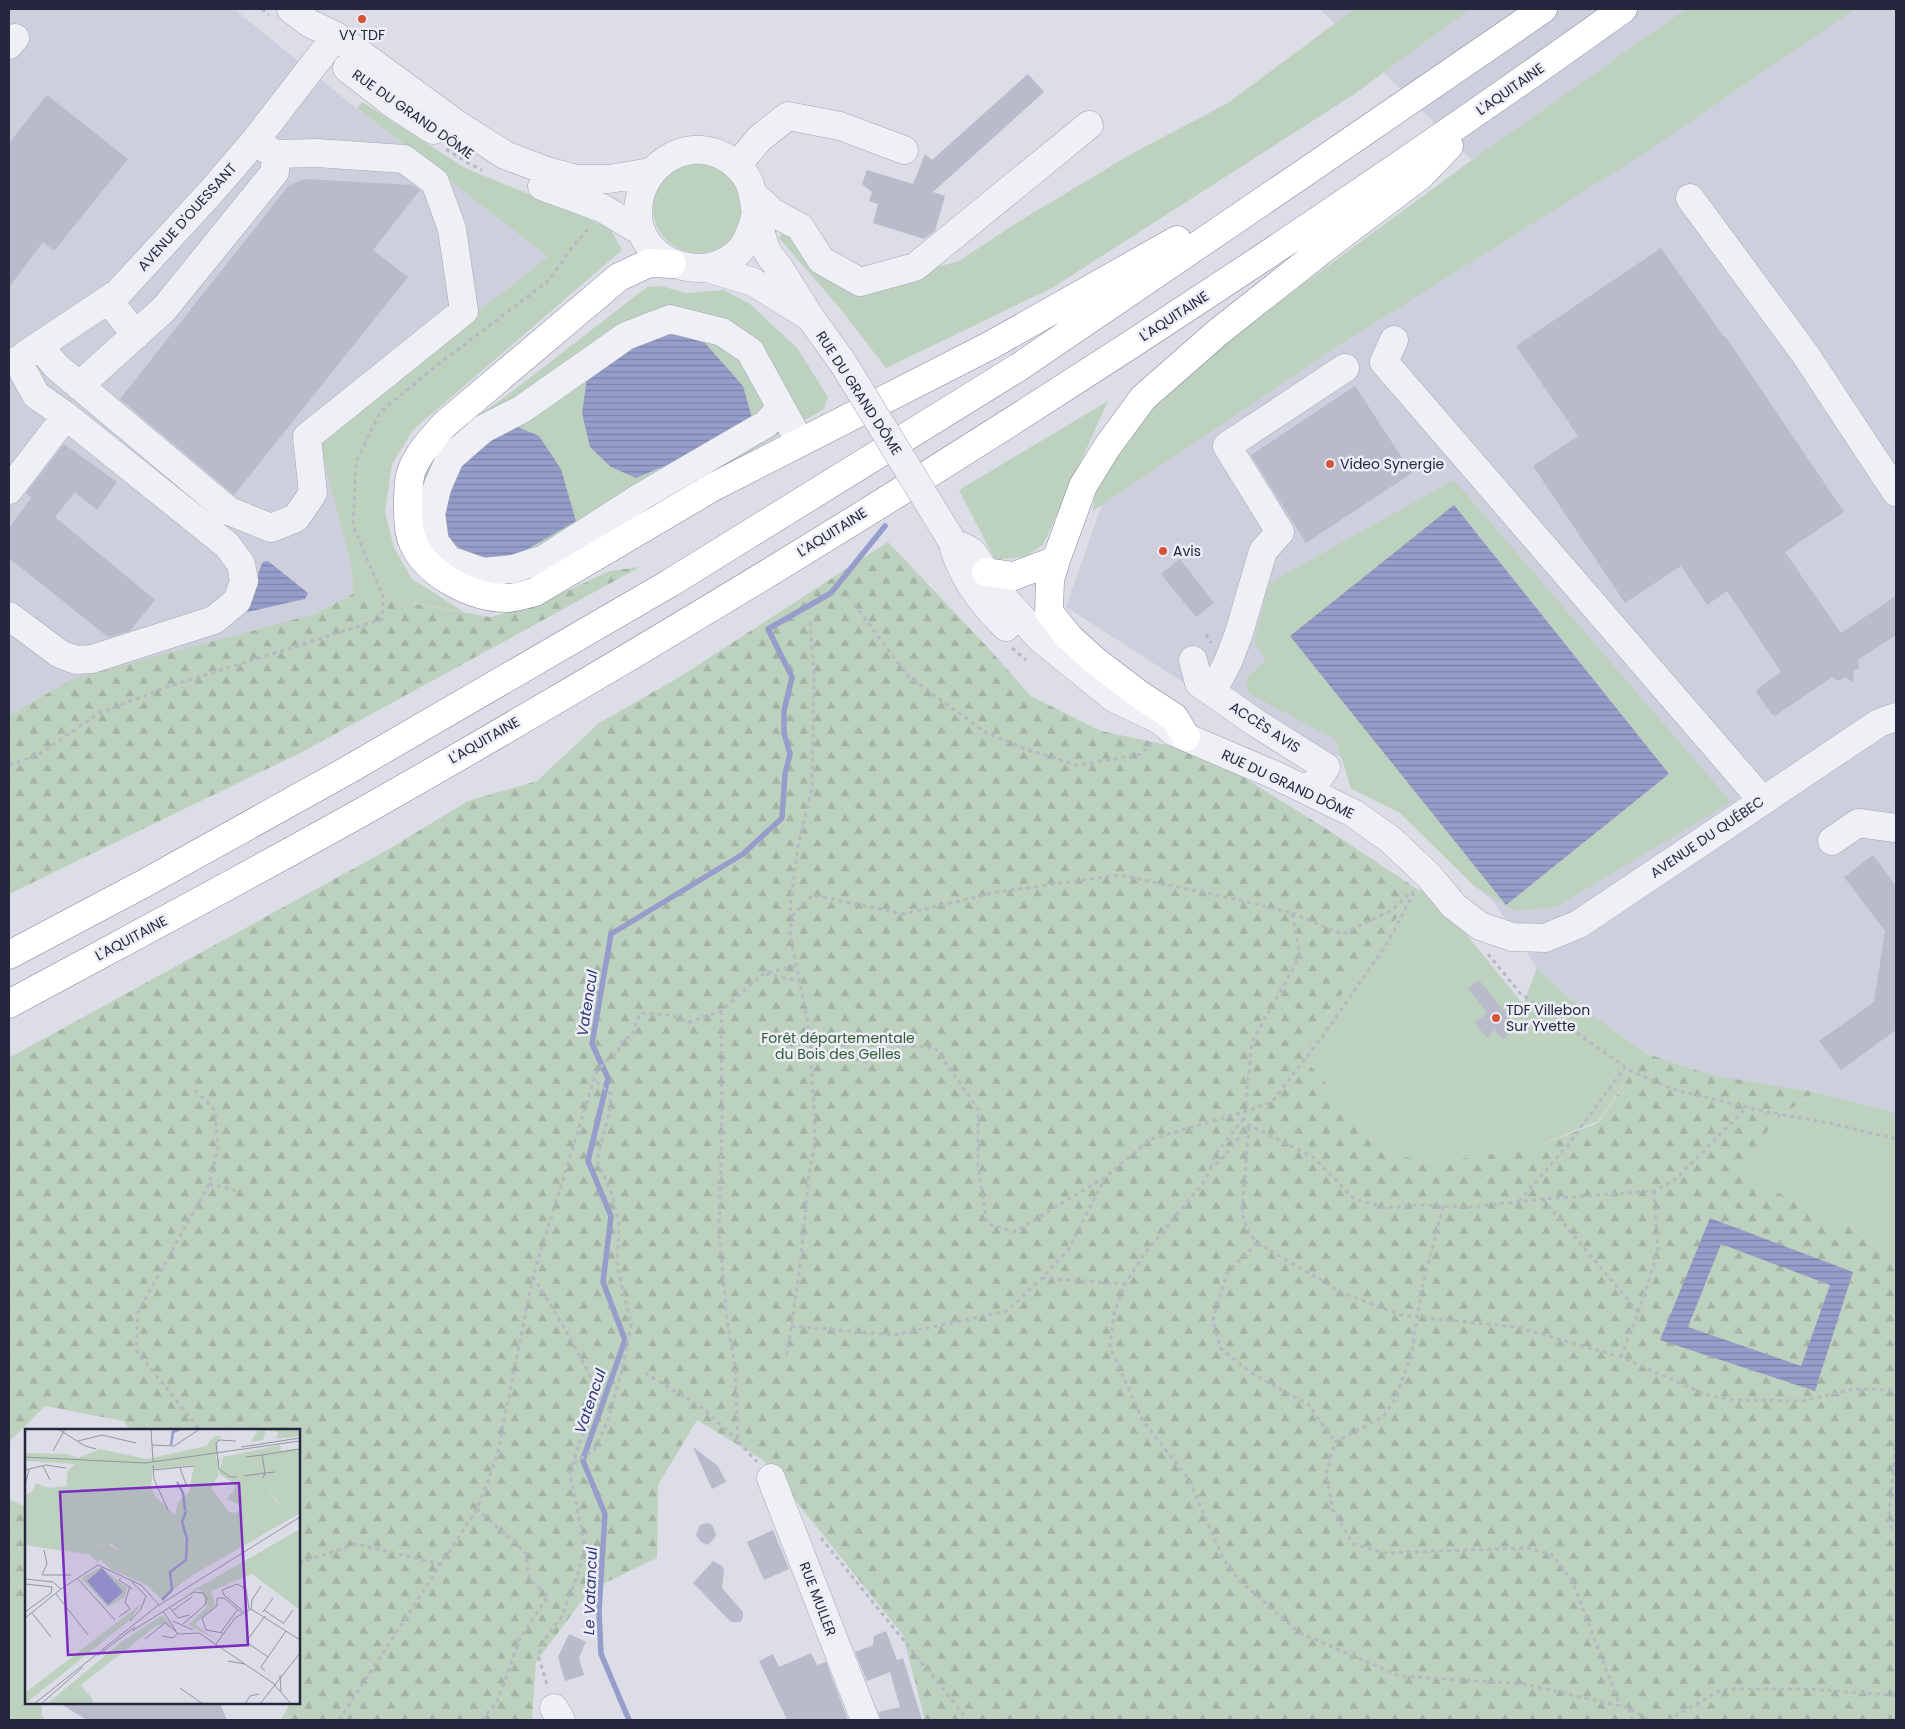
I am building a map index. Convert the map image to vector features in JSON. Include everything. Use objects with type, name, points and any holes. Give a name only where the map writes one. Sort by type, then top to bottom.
[{"type":"highway","points":[[9,955],[348,770],[670,583],[1018,367],[1543,9]]},
{"type":"highway","name":"L'AQUITAINE","points":[[9,1004],[370,807],[693,618],[947,462],[1193,304],[1484,108],[1623,9]]},
{"type":"highway","points":[[1172,733],[1174,717],[1140,695],[1093,659],[1070,638],[1049,612],[1050,580],[1083,486],[1107,447],[1142,398],[1217,333],[1420,176],[1484,108]]},
{"type":"highway","points":[[672,264],[649,263],[619,277],[445,424],[425,446],[412,468],[408,491],[408,520],[413,543],[427,564],[444,578],[484,595],[508,598],[534,592],[714,487],[991,345],[1170,244],[1262,188],[1300,176]]},
{"type":"highway","points":[[967,556],[1014,576],[1056,560]]},
{"type":"street","name":"RUE DU GRAND DÔME","points":[[300,16],[394,104],[474,158],[519,178],[602,208],[642,232]]},
{"type":"street","name":"RUE DU GRAND DÔME","points":[[331,43],[405,88],[505,155],[577,179],[609,179],[651,172]]},
{"type":"street","name":"AVENUE D'OUESSANT","points":[[22,357],[118,293],[211,192],[265,148],[331,43]]},
{"type":"street","points":[[737,166],[760,138],[788,116],[840,126],[904,150]]},
{"type":"street","points":[[755,205],[800,227],[821,260],[860,282],[915,268],[1090,126]]},
{"type":"street","points":[[22,357],[57,367],[79,386],[230,512],[271,528],[296,518],[313,493],[307,437],[464,311],[452,229],[435,182],[404,160],[265,148],[275,172],[164,309],[79,386]]},
{"type":"street","points":[[755,205],[752,232],[741,249],[726,261],[707,268],[689,268],[672,264],[660,256],[649,245],[642,232],[638,217],[638,201],[642,186],[651,172],[665,160],[683,152],[702,151],[720,155],[737,166],[748,179],[755,205],[766,249],[810,317]]},
{"type":"street","points":[[1690,198],[1804,354],[1896,492]]},
{"type":"street","name":"RUE DU GRAND DÔME","points":[[707,268],[753,282],[810,317],[843,363],[967,556],[1041,638],[1114,698],[1160,720],[1172,733],[1305,789],[1353,813],[1391,840],[1429,876],[1454,906],[1480,926],[1512,937]]},
{"type":"street","points":[[108,300],[136,335]]},
{"type":"street","points":[[781,408],[766,424],[642,496],[544,560],[513,569],[483,572],[449,560],[435,542],[431,514],[437,488],[450,458],[482,430],[522,409],[618,341],[670,319],[722,332],[750,351],[800,442]]},
{"type":"street","points":[[1394,340],[1384,362],[1418,385],[1762,800]]},
{"type":"street","points":[[9,616],[60,654],[76,660],[92,659],[214,620],[237,601],[244,582],[241,564],[227,544],[66,416],[36,395],[22,357]]},
{"type":"street","points":[[1212,692],[1228,662],[1263,551],[1280,532],[1227,446],[1345,368]]},
{"type":"street","points":[[9,490],[66,416]]},
{"type":"street","name":"ACCÈS AVIS","points":[[1193,660],[1199,683],[1256,723],[1326,767],[1316,782],[1305,789]]},
{"type":"street","name":"AVENUE DU QUÉBEC","points":[[1512,937],[1545,938],[1579,924],[1879,723],[1896,718]]},
{"type":"street","points":[[1832,841],[1858,823],[1896,828]]},
{"type":"street","name":"RUE MULLER","points":[[771,1478],[866,1720]]},
{"type":"path","points":[[9,765],[40,754],[99,713],[170,686],[382,619],[383,596],[353,526],[356,462],[380,412],[440,363],[548,281],[594,221]]},
{"type":"path","points":[[854,604],[908,676],[985,732],[1031,751],[1077,765],[1104,762],[1143,754],[1172,733]]},
{"type":"path","points":[[787,1355],[800,1266],[809,1173],[815,1144],[815,1117],[807,1018],[790,935],[792,916],[790,907],[798,846],[812,788],[814,674],[810,620]]},
{"type":"path","points":[[792,916],[813,895],[904,914],[997,892],[1120,875],[1292,913],[1342,934],[1392,910],[1417,887],[1388,942],[1325,1033],[1272,1102],[1151,1139],[1104,1178],[1014,1232],[987,1222],[978,1165],[978,1109],[935,1048],[884,1044],[866,1062],[809,1046]]},
{"type":"path","points":[[1292,913],[1300,956],[1252,1042],[1244,1118],[1249,1125],[1313,1157],[1354,1199],[1386,1208],[1415,1205],[1471,1207],[1543,1199],[1654,1191],[1676,1179],[1747,1107]]},
{"type":"path","points":[[1484,948],[1520,993],[1625,1067],[1672,1089],[1896,1139]]},
{"type":"path","points":[[339,1720],[477,1509],[497,1456],[533,1276],[596,1073],[605,1062],[617,1053],[623,1040],[632,1036],[640,1012],[668,1015],[690,1022],[721,1011],[763,974],[795,966]]},
{"type":"path","points":[[763,974],[799,981]]},
{"type":"path","points":[[721,1011],[722,1115],[719,1232],[735,1366],[738,1441]]},
{"type":"path","points":[[1519,1202],[1568,1145],[1625,1067]]},
{"type":"path","points":[[573,1463],[594,1450],[606,1423],[622,1370],[631,1324],[617,1266],[619,1225],[613,1197],[597,1160],[611,1094],[594,1080]]},
{"type":"path","points":[[195,1090],[215,1110],[218,1148],[209,1184],[138,1312],[136,1350],[199,1429]]},
{"type":"path","points":[[1244,1118],[1214,1156],[1211,1168],[1203,1183],[1145,1253],[1125,1284],[1114,1313],[1110,1347],[1143,1421],[1188,1478],[1228,1566],[1239,1580],[1300,1633],[1400,1676],[1524,1684],[1629,1708],[1649,1720]]},
{"type":"path","points":[[1211,1168],[1221,1160],[1249,1125]]},
{"type":"path","points":[[1249,1125],[1242,1212],[1248,1232],[1257,1243],[1343,1293],[1400,1315],[1518,1327],[1621,1356],[1707,1395],[1736,1400],[1803,1401],[1854,1389],[1896,1390]]},
{"type":"path","points":[[791,1326],[894,1335],[1007,1311],[1068,1250],[1104,1178]]},
{"type":"path","points":[[209,1184],[242,1192]]},
{"type":"path","points":[[1621,1356],[1638,1313],[1658,1252],[1654,1191]]},
{"type":"path","points":[[1543,1199],[1638,1313]]},
{"type":"path","points":[[1443,1206],[1421,1292],[1412,1352],[1395,1400],[1382,1417],[1335,1442],[1326,1474],[1333,1510],[1353,1544],[1384,1554],[1527,1548],[1551,1554],[1572,1580],[1620,1706]]},
{"type":"path","points":[[1257,1243],[1226,1273],[1213,1320],[1220,1348],[1253,1374],[1308,1404],[1335,1442]]},
{"type":"path","points":[[533,1276],[587,1367],[600,1399],[580,1441],[570,1473],[584,1547],[578,1574],[561,1618],[548,1634],[538,1655],[557,1714]]},
{"type":"path","points":[[1042,1278],[1125,1284]]},
{"type":"path","points":[[645,1373],[700,1406],[738,1441],[771,1478]]},
{"type":"path","points":[[1896,1439],[1888,1524],[1896,1532]]},
{"type":"path","points":[[477,1509],[526,1553],[529,1578],[548,1596],[521,1636],[497,1702],[481,1720]]},
{"type":"path","points":[[819,1536],[968,1720]]},
{"type":"path","points":[[300,1563],[356,1544],[440,1564]]},
{"type":"path","points":[[1668,1720],[1723,1689],[1803,1689],[1896,1695]]},
{"type":"path","points":[[1629,1708],[1632,1720]]},
{"type":"shaded area","points":[[9,9],[234,9],[351,104],[549,257],[319,436],[350,561],[354,593],[315,614],[9,716]]},
{"type":"shaded area","points":[[1320,9],[1896,9],[1896,1113],[1815,1092],[1711,1075],[1645,1053],[1565,995],[1537,968],[1496,905],[1355,763],[1225,709],[1066,607],[1102,504],[1530,218]]},
{"type":"green space","points":[[1354,9],[1470,9],[1353,95],[1052,288],[886,368],[839,307],[779,238],[788,226],[860,288],[959,261],[1018,222],[1133,153],[1228,103]]},
{"type":"green space","points":[[1686,9],[1855,9],[1643,154],[1338,346],[1093,511],[1095,491],[1139,421],[1227,340],[1468,163]]},
{"type":"green space","points":[[362,102],[465,168],[585,217],[611,230],[622,250],[413,430],[392,464],[385,512],[394,548],[412,579],[464,612],[354,593],[350,561],[318,436],[548,257],[357,108]]},
{"type":"green space","points":[[698,163],[715,167],[730,176],[739,191],[743,208],[739,225],[730,240],[715,249],[698,253],[681,249],[666,240],[657,225],[653,208],[657,191],[666,176],[681,167]]},
{"type":"green space","points":[[661,286],[686,293],[724,290],[750,304],[797,348],[828,397],[824,409],[569,556],[474,580],[416,501],[422,470],[448,436],[505,397],[647,287]]},
{"type":"green space","points":[[1108,401],[1043,545],[1024,557],[995,560],[959,490]]},
{"type":"green space","points":[[1454,480],[1731,802],[1556,907],[1515,911],[1474,886],[1400,813],[1351,789],[1336,740],[1248,693],[1246,678],[1266,660],[1254,642],[1269,583]]},
{"type":"green space","name":"Forêt départementale du Bois des Gelles","points":[[888,542],[1031,696],[1101,731],[1205,753],[1328,830],[1417,889],[1317,1029],[1304,1058],[1383,1152],[1432,1163],[1535,1147],[1598,1123],[1645,1053],[1711,1075],[1815,1092],[1771,1123],[1760,1148],[1743,1171],[1824,1220],[1850,1225],[1884,1254],[1896,1272],[1896,1720],[925,1720],[903,1635],[763,1460],[697,1420],[658,1485],[657,1558],[590,1590],[536,1662],[532,1720],[281,1720],[289,1704],[300,1704],[300,1429],[130,1429],[123,1421],[45,1406],[9,1442],[9,1058],[389,849],[468,801],[537,781],[599,723],[678,678]]},
{"type":"green space","points":[[640,567],[302,752],[9,894],[9,716],[72,679],[315,614],[354,593],[490,617],[534,606],[610,571]]},
{"type":"green space","points":[[1417,889],[1425,891],[1466,934],[1523,1004],[1537,968],[1565,995],[1645,1053],[1597,1123],[1595,1122],[1535,1147],[1432,1163],[1383,1152],[1304,1058],[1317,1029]]},
{"type":"green space","points":[[1815,1092],[1896,1113],[1896,1272],[1884,1254],[1850,1225],[1824,1220],[1743,1171],[1760,1148],[1771,1123]]},
{"type":"green space","points":[[9,1499],[25,1507],[25,1599],[9,1596]]},
{"type":"green space","points":[[9,1571],[25,1573],[25,1704],[42,1704],[42,1716],[46,1720],[9,1720]]},
{"type":"water","points":[[672,332],[705,343],[743,386],[752,418],[688,456],[636,478],[611,467],[590,447],[582,413],[587,379],[628,345]]},
{"type":"water","points":[[508,423],[539,436],[561,469],[576,521],[507,561],[477,559],[454,544],[439,521],[459,458]]},
{"type":"water","points":[[1454,505],[1669,774],[1506,905],[1290,636]]},
{"type":"water","points":[[268,561],[308,593],[305,599],[247,612],[260,568],[263,562]]},
{"type":"water","points":[[1710,1218],[1853,1272],[1815,1391],[1660,1340]],"holes":[[[1721,1244],[1830,1285],[1801,1366],[1688,1327]]]},
{"type":"building","points":[[1028,74],[1044,92],[933,192],[945,196],[935,231],[924,239],[873,223],[878,204],[869,201],[872,192],[862,184],[867,170],[913,184],[925,154],[932,160]]},
{"type":"building","points":[[47,95],[128,159],[54,251],[43,242],[9,287],[9,143]]},
{"type":"building","points":[[305,179],[412,185],[420,190],[373,250],[408,277],[234,495],[120,399],[289,185]]},
{"type":"building","points":[[1661,248],[1725,336],[1844,512],[1785,552],[1841,633],[1896,596],[1896,635],[1858,660],[1859,668],[1853,672],[1854,683],[1845,677],[1838,681],[1832,677],[1775,716],[1772,715],[1756,692],[1757,689],[1781,672],[1727,591],[1707,605],[1681,566],[1625,603],[1533,466],[1578,436],[1516,346]]},
{"type":"building","name":"Video Synergie","points":[[1355,386],[1412,473],[1306,543],[1251,455]]},
{"type":"building","points":[[64,444],[117,482],[97,510],[75,492],[55,517],[155,600],[130,631],[108,637],[9,558],[9,528],[31,498],[26,493]]},
{"type":"building","points":[[1180,559],[1214,603],[1196,617],[1161,574]]},
{"type":"building","points":[[1873,855],[1896,886],[1896,1030],[1841,1070],[1819,1041],[1874,1002],[1885,931],[1844,877]]},
{"type":"building","name":"TDF Villebon Sur Yvette","points":[[1479,980],[1517,1027],[1503,1039],[1495,1030],[1487,1038],[1475,1023],[1487,1013],[1468,988]]},
{"type":"building","points":[[693,1447],[718,1466],[726,1482],[712,1489]]},
{"type":"building","points":[[708,1523],[712,1525],[716,1534],[714,1539],[707,1545],[700,1541],[696,1535],[700,1525]]},
{"type":"building","points":[[773,1530],[789,1569],[764,1580],[747,1542]]},
{"type":"building","points":[[713,1561],[722,1566],[724,1570],[722,1588],[743,1612],[743,1618],[740,1622],[731,1622],[693,1583]]},
{"type":"building","points":[[886,1631],[897,1660],[903,1658],[922,1720],[880,1720],[879,1712],[900,1707],[890,1672],[867,1681],[855,1652],[873,1645],[874,1636]]},
{"type":"building","points":[[569,1634],[586,1642],[579,1658],[584,1675],[565,1681],[558,1657]]},
{"type":"building","points":[[811,1653],[817,1665],[826,1662],[848,1720],[787,1720],[759,1661],[773,1654],[779,1667]]},
{"type":"building","points":[[61,1704],[220,1704],[227,1720],[87,1720]]},
{"type":"waterway","name":"Vatencul","points":[[583,1459],[625,1340],[603,1282],[611,1216],[588,1161],[608,1078],[592,1044],[611,934],[743,854],[782,818],[785,774],[790,754],[784,733],[784,711],[792,677],[768,629],[831,593],[885,526]]},
{"type":"waterway","name":"Le Vatancul","points":[[583,1461],[605,1514],[599,1611],[601,1654],[629,1720]]},
{"type":"place","name":"VY TDF","points":[[362,19]]},
{"type":"place","name":"Video Synergie","points":[[1330,464]]},
{"type":"place","name":"Avis","points":[[1163,551]]},
{"type":"place","name":"TDF Villebon Sur Yvette","points":[[1496,1018]]}]
